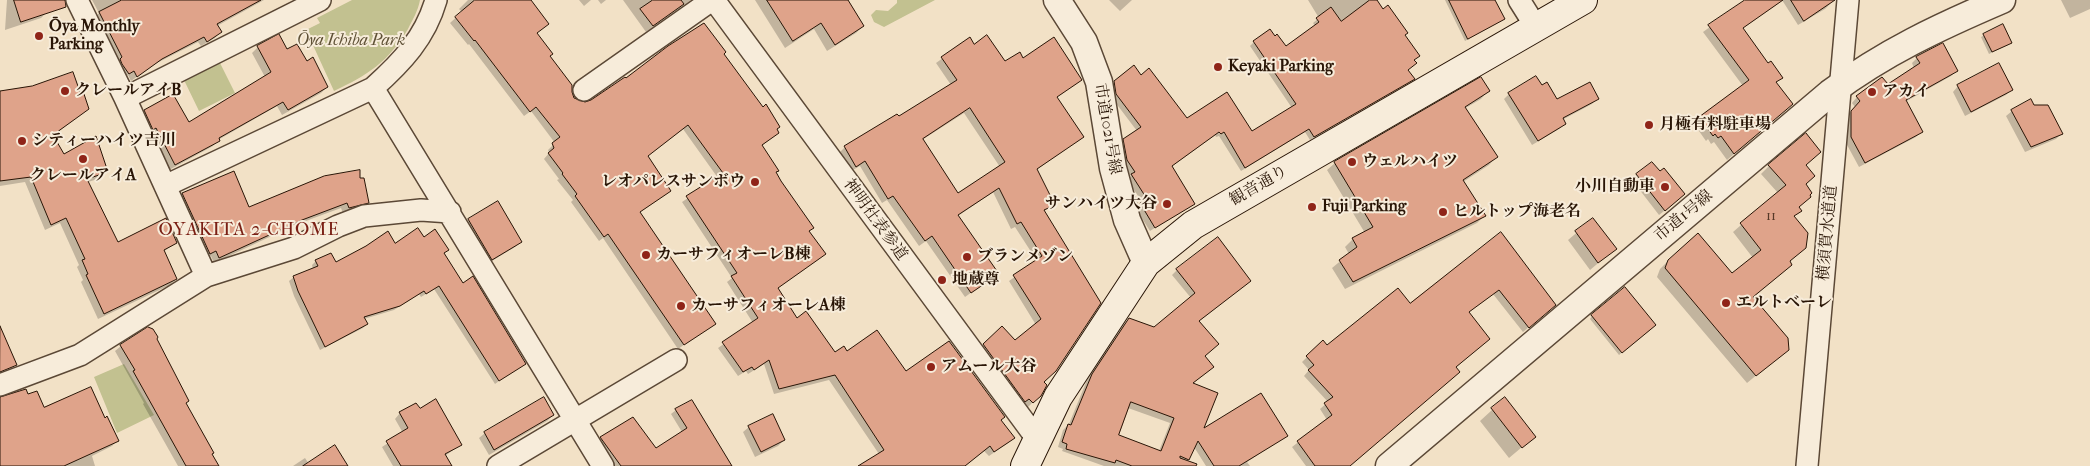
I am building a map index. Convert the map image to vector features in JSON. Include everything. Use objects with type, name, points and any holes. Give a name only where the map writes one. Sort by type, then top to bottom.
[{"type":"main road","name":"観音通り","points":[[1024,466],[1058,397],[1146,263],[1193,225],[1583,0]]},
{"type":"street","points":[[125,98],[320,0]]},
{"type":"street","points":[[164,186],[373,88],[398,66],[412,50],[424,32],[436,0]]},
{"type":"street","points":[[584,90],[713,0]]},
{"type":"street","name":"神明社表参道","points":[[713,0],[1037,439]]},
{"type":"street","name":"市道1021号線","points":[[1057,0],[1084,42],[1099,82],[1115,176],[1127,220],[1146,263]]},
{"type":"street","points":[[1519,0],[1536,27]]},
{"type":"street","name":"横須賀水道道","points":[[1807,466],[1848,0]]},
{"type":"street","name":"市道1号線","points":[[1389,466],[1840,86],[1892,51],[2002,0]]},
{"type":"street","points":[[80,1],[206,276]]},
{"type":"street","points":[[373,88],[603,466]]},
{"type":"street","points":[[0,385],[80,355],[206,276],[294,248],[338,226],[364,216],[421,210],[450,212]]},
{"type":"street","points":[[498,466],[676,360]]},
{"type":"green space","name":"Ōya Ichiba Park","points":[[352,0],[420,0],[408,29],[385,59],[367,73],[334,91],[306,30],[320,23],[317,18]]},
{"type":"green space","points":[[897,0],[935,0],[884,27],[874,22],[871,15],[876,10],[888,11],[897,3]]},
{"type":"green space","points":[[219,61],[235,93],[199,111],[184,80]]},
{"type":"green space","points":[[124,364],[154,415],[117,433],[94,377]]},
{"type":"building","points":[[14,0],[65,0],[66,7],[21,22]]},
{"type":"building","points":[[122,0],[261,0],[217,24],[222,32],[207,42],[204,37],[162,59],[137,77],[134,71],[129,74],[122,64],[120,59],[122,57],[99,12]]},
{"type":"building","points":[[475,0],[531,0],[549,24],[537,33],[553,54],[550,56],[572,85],[574,98],[585,102],[626,78],[668,46],[704,23],[763,107],[766,104],[780,127],[777,129],[779,133],[762,145],[779,171],[776,172],[781,181],[814,228],[809,231],[826,254],[778,288],[797,318],[806,311],[835,352],[844,346],[847,351],[877,330],[906,371],[949,341],[1005,417],[1001,420],[1015,438],[994,452],[990,446],[965,466],[858,466],[884,450],[835,375],[779,389],[769,360],[754,370],[752,367],[743,372],[722,342],[758,318],[731,276],[737,273],[686,196],[723,173],[688,125],[648,156],[671,191],[640,212],[716,324],[684,345],[608,234],[604,237],[548,153],[554,148],[552,143],[560,137],[536,107],[530,112],[455,17]]},
{"type":"building","points":[[653,0],[681,0],[684,4],[653,26],[640,9]]},
{"type":"building","points":[[767,0],[848,0],[864,26],[835,45],[821,23],[793,41]]},
{"type":"building","points":[[1370,0],[1377,0],[1383,9],[1388,5],[1408,33],[1405,35],[1420,56],[1414,60],[1417,63],[1408,70],[1415,79],[1314,137],[1309,129],[1245,168],[1224,132],[1221,134],[1219,132],[1172,166],[1195,204],[1155,228],[1140,203],[1147,199],[1131,174],[1135,172],[1127,160],[1123,139],[1141,127],[1116,94],[1114,81],[1134,65],[1141,75],[1149,68],[1187,118],[1227,92],[1252,131],[1296,104],[1253,41],[1270,29],[1275,36],[1277,34],[1286,46],[1319,22],[1316,18],[1331,7],[1341,21]]},
{"type":"building","points":[[1449,0],[1495,0],[1505,19],[1468,39]]},
{"type":"building","points":[[1745,0],[1783,0],[1743,28],[1768,63],[1771,61],[1783,78],[1776,82],[1793,104],[1734,154],[1721,136],[1718,138],[1715,134],[1713,136],[1699,117],[1749,80],[1708,25]]},
{"type":"building","points":[[1791,0],[1835,0],[1804,21]]},
{"type":"building","points":[[2003,24],[2012,43],[1992,52],[1983,34]]},
{"type":"building","points":[[279,34],[287,49],[297,44],[307,61],[313,57],[328,87],[288,110],[283,102],[219,138],[220,141],[175,165],[156,128],[153,130],[144,110],[173,94],[189,122],[271,72],[257,46]]},
{"type":"building","points":[[987,35],[1005,61],[1020,52],[1023,58],[1054,37],[1082,80],[1057,97],[1084,137],[1037,169],[1055,205],[1044,210],[1101,303],[1056,371],[1044,382],[1047,385],[1041,396],[1033,403],[1029,399],[1025,402],[983,344],[1002,326],[1015,340],[1041,319],[1013,275],[1042,256],[1021,222],[1017,224],[999,188],[958,215],[999,274],[971,293],[932,236],[925,241],[893,196],[888,199],[865,161],[856,167],[844,146],[897,114],[899,116],[957,80],[941,57],[970,37],[974,44]],"holes":[[[970,108],[1005,162],[958,193],[923,139]]]},
{"type":"building","points":[[1943,43],[1958,71],[1906,100],[1923,132],[1865,163],[1851,137],[1851,111],[1860,101],[1856,96],[1882,77],[1888,84],[1920,63],[1916,57]]},
{"type":"building","points":[[1999,63],[2013,90],[1971,112],[1957,85]]},
{"type":"building","points":[[73,72],[80,92],[83,91],[89,109],[53,135],[64,154],[96,136],[108,172],[87,179],[118,242],[166,218],[177,243],[164,250],[177,279],[104,314],[86,275],[88,274],[82,260],[85,259],[66,218],[51,225],[31,177],[0,181],[0,91],[32,86]]},
{"type":"building","points":[[1536,76],[1542,85],[1547,82],[1557,99],[1590,82],[1599,99],[1563,118],[1566,124],[1538,141],[1508,93]]},
{"type":"building","points":[[1481,77],[1490,91],[1465,107],[1498,157],[1463,180],[1486,216],[1353,282],[1339,260],[1357,247],[1352,238],[1373,227],[1334,162]]},
{"type":"building","points":[[2031,99],[2034,105],[2048,105],[2063,134],[2031,147],[2011,110]]},
{"type":"building","points":[[1806,133],[1821,152],[1806,165],[1815,176],[1806,184],[1812,193],[1811,197],[1799,207],[1802,211],[1794,216],[1808,233],[1806,248],[1790,261],[1792,265],[1753,297],[1788,338],[1789,350],[1756,376],[1665,268],[1668,260],[1698,233],[1732,273],[1761,250],[1740,223],[1786,185],[1768,165]]},
{"type":"building","points":[[1652,162],[1660,171],[1664,168],[1685,194],[1665,211],[1636,174]]},
{"type":"building","points":[[360,170],[360,178],[364,178],[369,203],[349,208],[347,203],[302,220],[219,258],[216,251],[210,254],[182,193],[234,171],[249,207],[324,176]]},
{"type":"building","points":[[498,201],[522,242],[492,260],[468,219]]},
{"type":"building","points":[[1593,218],[1617,249],[1598,263],[1575,231]]},
{"type":"building","points":[[418,228],[424,237],[435,229],[449,250],[444,253],[463,283],[473,276],[526,364],[499,381],[439,286],[426,294],[424,291],[400,306],[364,317],[368,324],[325,347],[298,291],[293,276],[318,266],[315,260],[331,253],[336,262],[366,246],[388,231],[395,243]]},
{"type":"building","points":[[1501,232],[1556,305],[1529,328],[1499,290],[1469,312],[1490,339],[1456,367],[1460,372],[1350,466],[1315,466],[1297,441],[1332,415],[1324,403],[1333,397],[1308,370],[1314,365],[1306,356],[1323,340],[1327,345],[1398,288],[1410,303]]},
{"type":"building","points":[[1218,237],[1251,281],[1199,321],[1219,344],[1205,356],[1214,367],[1193,383],[1218,393],[1204,428],[1261,393],[1288,436],[1239,466],[1214,466],[1198,441],[1189,460],[1180,456],[1180,458],[1197,464],[1196,466],[1132,466],[1116,460],[1115,463],[1066,449],[1067,444],[1062,442],[1068,424],[1071,425],[1092,374],[1129,318],[1154,327],[1195,293],[1176,269]],"holes":[[[1131,402],[1174,418],[1161,451],[1119,435]]]},
{"type":"building","points":[[1625,287],[1656,325],[1622,353],[1591,315]]},
{"type":"building","points":[[0,326],[17,365],[0,372]]},
{"type":"building","points":[[148,327],[153,329],[158,337],[157,339],[189,401],[186,403],[214,453],[212,454],[219,466],[186,466],[133,371],[135,370],[120,345]]},
{"type":"building","points":[[91,387],[105,418],[107,416],[119,441],[64,466],[0,466],[0,397],[26,389],[28,394],[37,391],[44,407]]},
{"type":"building","points":[[544,397],[554,415],[494,450],[484,432]]},
{"type":"building","points":[[1505,397],[1536,437],[1522,448],[1491,408]]},
{"type":"building","points":[[436,399],[462,445],[445,454],[452,466],[401,466],[386,441],[408,428],[399,412],[416,403],[420,408]]},
{"type":"building","points":[[692,400],[732,466],[621,466],[600,437],[633,417],[656,448],[687,428],[675,409]]},
{"type":"building","points":[[773,414],[785,440],[761,452],[748,426]]},
{"type":"building","points":[[335,445],[348,466],[303,466]]},
{"type":"place","name":"Ōya Monthly Parking","points":[[39,36]]},
{"type":"place","name":"Keyaki Parking","points":[[1218,67]]},
{"type":"place","name":"クレールアイB","points":[[65,91]]},
{"type":"place","name":"アカイ","points":[[1872,92]]},
{"type":"place","name":"月極有料駐車場","points":[[1649,125]]},
{"type":"place","name":"シティーハイツ吉川","points":[[22,141]]},
{"type":"place","name":"クレールアイA","points":[[83,159]]},
{"type":"place","name":"ウェルハイツ","points":[[1352,162]]},
{"type":"place","name":"レオパレスサンボウ","points":[[755,182]]},
{"type":"place","name":"小川自動車","points":[[1665,187]]},
{"type":"place","name":"サンハイツ大谷","points":[[1167,204]]},
{"type":"place","name":"Fuji Parking","points":[[1312,207]]},
{"type":"place","name":"ヒルトップ海老名","points":[[1443,212]]},
{"type":"place","name":"カーサフィオーレB棟","points":[[646,255]]},
{"type":"place","name":"ブランメゾン","points":[[967,257]]},
{"type":"place","name":"地蔵尊","points":[[942,280]]},
{"type":"place","name":"エルトベーレ","points":[[1726,303]]},
{"type":"place","name":"カーサフィオーレA棟","points":[[681,306]]},
{"type":"place","name":"アムール大谷","points":[[931,367]]},
{"type":"district","name":"OYAKITA 2-CHOME","points":[[249,231]]}]
